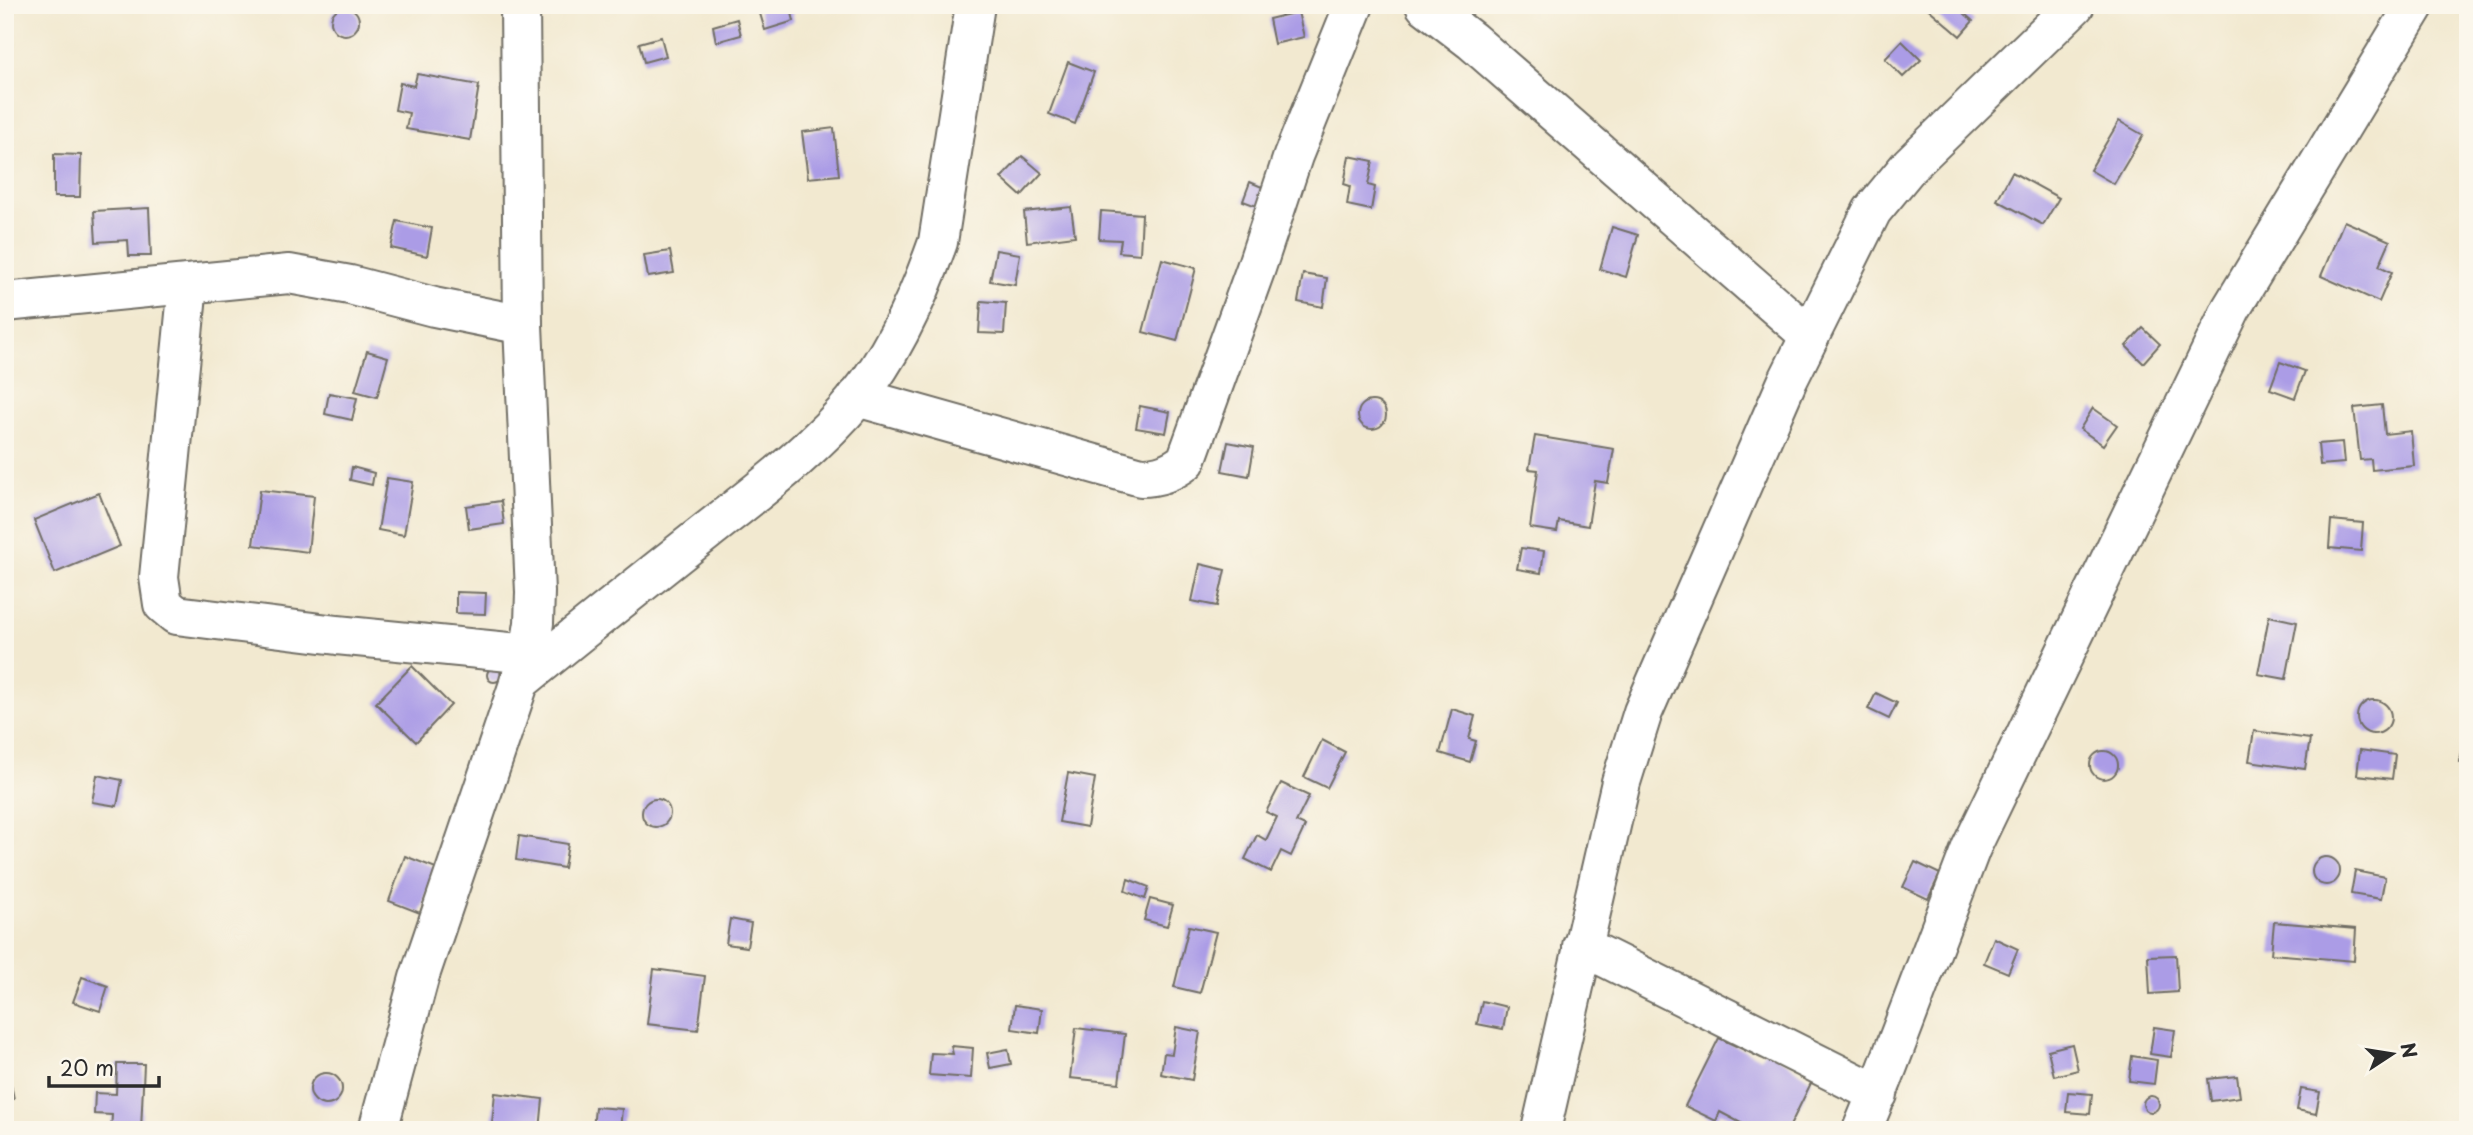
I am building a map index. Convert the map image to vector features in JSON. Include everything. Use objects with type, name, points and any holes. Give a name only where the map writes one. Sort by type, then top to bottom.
[{"type":"street","points":[[378,1130],[419,978],[524,668],[534,623],[535,592],[523,325],[520,5]]},
{"type":"street","points":[[188,284],[159,577],[163,604],[176,615],[337,635],[524,668],[757,492],[817,438],[857,397],[894,343],[927,274],[937,242],[975,5]]},
{"type":"street","points":[[857,397],[1141,477],[1163,475],[1176,469],[1186,461],[1256,268],[1293,156],[1354,5]]},
{"type":"street","points":[[1425,5],[1482,51],[1810,336]]},
{"type":"street","points":[[1541,1130],[1621,782],[1643,712],[1787,382],[1872,211],[1910,164],[2075,5]]},
{"type":"street","points":[[1862,1130],[1971,848],[2231,309],[2415,5]]},
{"type":"street","points":[[5,302],[289,274],[350,285],[434,307],[523,325]]},
{"type":"street","points":[[1582,946],[1878,1094]]},
{"type":"building","points":[[790,5],[794,21],[765,30],[758,7]]},
{"type":"building","points":[[1924,5],[1955,5],[1973,21],[1960,36]]},
{"type":"building","points":[[345,7],[355,11],[359,21],[355,31],[345,35],[335,31],[331,21],[335,11]]},
{"type":"building","points":[[1298,12],[1304,37],[1274,44],[1269,19]]},
{"type":"building","points":[[737,19],[741,35],[716,42],[713,26]]},
{"type":"building","points":[[661,37],[666,56],[644,62],[639,43]]},
{"type":"building","points":[[1902,41],[1921,60],[1903,77],[1885,59]]},
{"type":"building","points":[[1068,62],[1094,72],[1075,124],[1049,114]]},
{"type":"building","points":[[417,74],[479,85],[470,140],[406,129],[409,113],[395,110],[400,83],[414,86]]},
{"type":"building","points":[[2119,121],[2143,135],[2114,184],[2090,170]]},
{"type":"building","points":[[834,128],[839,175],[808,178],[802,132]]},
{"type":"building","points":[[54,154],[81,155],[80,197],[54,197]]},
{"type":"building","points":[[1022,156],[1042,173],[1021,196],[1001,178]]},
{"type":"building","points":[[1349,156],[1373,161],[1368,185],[1375,187],[1371,210],[1347,205],[1350,186],[1344,184]]},
{"type":"building","points":[[2012,172],[2059,198],[2043,225],[1997,200]]},
{"type":"building","points":[[1250,182],[1274,192],[1267,210],[1243,201]]},
{"type":"building","points":[[1071,207],[1075,236],[1027,242],[1024,212]]},
{"type":"building","points":[[149,208],[151,256],[129,256],[128,240],[96,242],[94,211]]},
{"type":"building","points":[[1101,211],[1142,214],[1140,254],[1119,252],[1121,240],[1099,239]]},
{"type":"building","points":[[397,221],[432,228],[427,256],[391,248]]},
{"type":"building","points":[[2344,221],[2390,241],[2379,266],[2392,272],[2379,302],[2321,276]]},
{"type":"building","points":[[1612,227],[1638,235],[1626,277],[1600,269]]},
{"type":"building","points":[[996,250],[1020,254],[1015,285],[990,281]]},
{"type":"building","points":[[670,251],[674,273],[648,277],[644,255]]},
{"type":"building","points":[[1162,259],[1196,268],[1177,341],[1143,332]]},
{"type":"building","points":[[1303,274],[1327,278],[1323,307],[1298,302]]},
{"type":"building","points":[[981,301],[1006,303],[1004,334],[979,333]]},
{"type":"building","points":[[2143,328],[2160,344],[2143,363],[2126,346]]},
{"type":"building","points":[[367,351],[388,357],[377,397],[355,391]]},
{"type":"building","points":[[2280,362],[2305,371],[2295,398],[2270,389]]},
{"type":"building","points":[[329,393],[357,398],[352,420],[325,414]]},
{"type":"building","points":[[1372,401],[1382,405],[1386,415],[1382,425],[1372,429],[1362,425],[1358,415],[1362,405]]},
{"type":"building","points":[[2382,405],[2385,434],[2411,431],[2414,466],[2372,470],[2371,459],[2360,460],[2354,408]]},
{"type":"building","points":[[1140,406],[1170,412],[1166,433],[1136,428]]},
{"type":"building","points":[[2093,408],[2117,425],[2103,445],[2080,429]]},
{"type":"building","points":[[1535,436],[1614,449],[1608,483],[1595,481],[1588,526],[1559,521],[1557,532],[1530,528],[1538,470],[1529,469]]},
{"type":"building","points":[[1228,442],[1254,447],[1249,476],[1222,471]]},
{"type":"building","points":[[2342,442],[2344,463],[2320,465],[2318,444]]},
{"type":"building","points":[[352,467],[374,473],[372,485],[350,480]]},
{"type":"building","points":[[387,478],[413,482],[404,535],[378,530]]},
{"type":"building","points":[[260,490],[314,496],[308,552],[253,545]]},
{"type":"building","points":[[99,493],[120,546],[55,573],[34,520]]},
{"type":"building","points":[[501,501],[504,524],[469,529],[466,506]]},
{"type":"building","points":[[2331,520],[2363,523],[2361,551],[2329,548]]},
{"type":"building","points":[[1521,548],[1544,551],[1541,573],[1517,569]]},
{"type":"building","points":[[1200,564],[1225,570],[1217,606],[1192,601]]},
{"type":"building","points":[[456,592],[486,593],[485,614],[456,613]]},
{"type":"building","points":[[2269,616],[2297,622],[2286,679],[2258,674]]},
{"type":"building","points":[[412,666],[451,705],[416,742],[376,703]]},
{"type":"building","points":[[494,668],[499,670],[499,680],[494,682],[489,680],[487,675],[489,670]]},
{"type":"building","points":[[1876,693],[1897,703],[1889,719],[1868,709]]},
{"type":"building","points":[[2374,700],[2386,705],[2391,717],[2386,729],[2374,734],[2362,729],[2357,717],[2362,705]]},
{"type":"building","points":[[1452,709],[1475,716],[1469,739],[1476,741],[1470,762],[1440,753]]},
{"type":"building","points":[[2468,726],[2468,763],[2460,762]]},
{"type":"building","points":[[2254,731],[2310,739],[2305,769],[2249,761]]},
{"type":"building","points":[[1322,740],[1345,752],[1327,788],[1304,777]]},
{"type":"building","points":[[2360,750],[2395,755],[2392,779],[2357,775]]},
{"type":"building","points":[[2104,751],[2114,755],[2118,765],[2114,775],[2104,779],[2094,775],[2090,765],[2094,755]]},
{"type":"building","points":[[1068,773],[1095,778],[1087,827],[1059,822]]},
{"type":"building","points":[[97,775],[122,780],[117,806],[92,802]]},
{"type":"building","points":[[1281,783],[1309,796],[1296,822],[1305,826],[1291,856],[1281,851],[1271,872],[1245,859],[1257,835],[1266,840],[1277,817],[1266,812]]},
{"type":"building","points":[[656,799],[666,803],[670,813],[666,823],[656,827],[646,823],[642,813],[646,803]]},
{"type":"building","points":[[519,836],[568,844],[564,868],[516,860]]},
{"type":"building","points":[[405,856],[436,868],[420,913],[389,901]]},
{"type":"building","points":[[2326,857],[2336,861],[2340,871],[2336,881],[2326,885],[2316,881],[2312,871],[2316,861]]},
{"type":"building","points":[[1915,862],[1940,874],[1928,899],[1903,887]]},
{"type":"building","points":[[2355,871],[2385,877],[2381,899],[2351,894]]},
{"type":"building","points":[[1128,879],[1149,887],[1145,899],[1125,891]]},
{"type":"building","points":[[1150,899],[1173,905],[1167,926],[1144,920]]},
{"type":"building","points":[[730,919],[751,923],[747,947],[726,944]]},
{"type":"building","points":[[2274,922],[2356,929],[2354,961],[2271,954]]},
{"type":"building","points":[[1189,926],[1216,932],[1200,993],[1174,987]]},
{"type":"building","points":[[1994,938],[2018,949],[2008,973],[1984,963]]},
{"type":"building","points":[[2176,955],[2178,992],[2150,994],[2148,956]]},
{"type":"building","points":[[654,969],[705,976],[698,1030],[647,1024]]},
{"type":"building","points":[[82,977],[108,986],[100,1011],[73,1002]]},
{"type":"building","points":[[1482,1001],[1507,1007],[1503,1029],[1477,1024]]},
{"type":"building","points":[[1015,1005],[1042,1009],[1039,1033],[1012,1029]]},
{"type":"building","points":[[1176,1027],[1200,1032],[1192,1080],[1161,1074],[1164,1053],[1172,1054]]},
{"type":"building","points":[[2154,1027],[2175,1030],[2171,1057],[2150,1054]]},
{"type":"building","points":[[1076,1028],[1125,1034],[1119,1083],[1070,1078]]},
{"type":"building","points":[[1719,1038],[1761,1058],[1766,1048],[1812,1081],[1788,1130],[1771,1130],[1763,1126],[1762,1130],[1754,1130],[1720,1112],[1716,1121],[1685,1106]]},
{"type":"building","points":[[2072,1044],[2078,1070],[2054,1076],[2048,1050]]},
{"type":"building","points":[[951,1046],[973,1048],[971,1078],[929,1075],[931,1053],[953,1054]]},
{"type":"building","points":[[1008,1049],[1011,1064],[990,1068],[987,1053]]},
{"type":"building","points":[[2132,1056],[2157,1060],[2154,1084],[2129,1081]]},
{"type":"building","points":[[117,1064],[144,1064],[141,1130],[111,1130],[112,1115],[94,1114],[95,1093],[116,1094]]},
{"type":"building","points":[[5,1070],[8,1070],[14,1099],[5,1101]]},
{"type":"building","points":[[326,1073],[337,1078],[342,1089],[337,1100],[326,1105],[315,1100],[310,1089],[315,1078]]},
{"type":"building","points":[[2237,1076],[2240,1097],[2211,1101],[2208,1079]]},
{"type":"building","points":[[2301,1089],[2320,1092],[2316,1114],[2297,1110]]},
{"type":"building","points":[[2068,1092],[2092,1094],[2090,1114],[2066,1112]]},
{"type":"building","points":[[495,1093],[543,1099],[540,1130],[492,1124]]},
{"type":"building","points":[[2148,1096],[2154,1096],[2159,1104],[2157,1110],[2148,1112],[2143,1107],[2143,1101]]},
{"type":"building","points":[[595,1107],[622,1109],[620,1130],[593,1130]]},
{"type":"building","points":[[2416,1122],[2424,1130],[2398,1130]]}]
